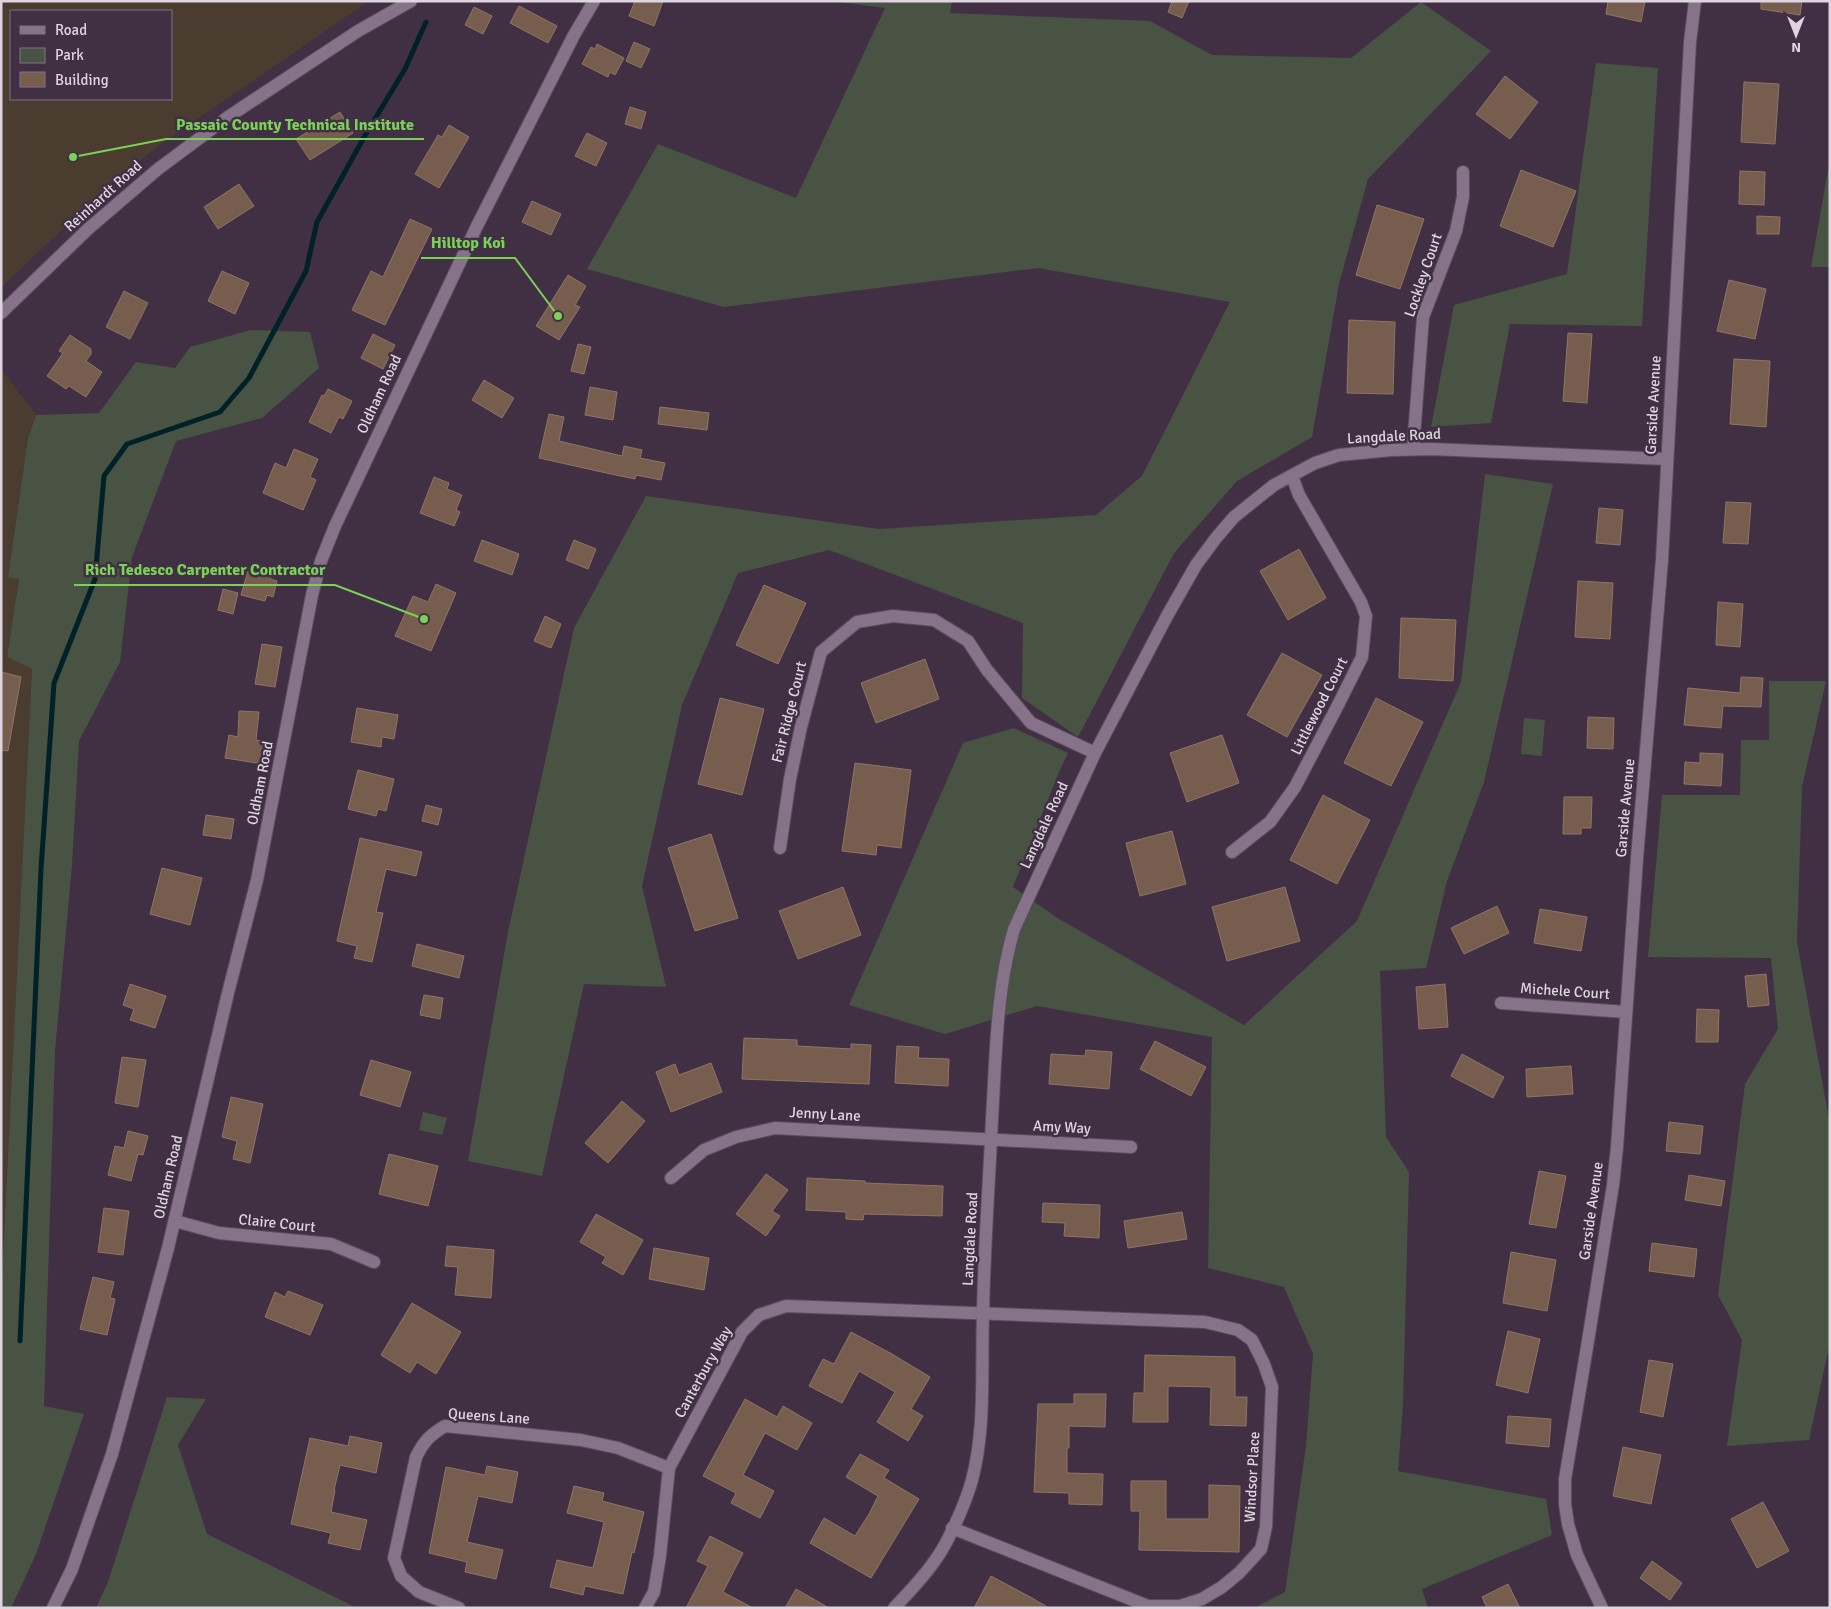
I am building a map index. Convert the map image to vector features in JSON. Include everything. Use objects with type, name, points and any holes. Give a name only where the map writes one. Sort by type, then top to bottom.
[{"type":"street","name":"Reinhardt Road","points":[[1,313],[88,229],[158,169],[260,96],[358,31],[411,1]]},
{"type":"street","name":"Oldham Road","points":[[53,1608],[72,1569],[112,1454],[174,1220],[257,880],[302,643],[322,561],[335,526],[477,226],[574,34],[594,1]]},
{"type":"street","name":"Garside Avenue","points":[[1602,1608],[1577,1555],[1564,1504],[1564,1479],[1612,1185],[1662,560],[1689,62],[1695,1]]},
{"type":"street","name":"Lockley Court","points":[[1413,449],[1423,317],[1456,231],[1464,197],[1464,172]]},
{"type":"street","name":"Langdale Road","points":[[894,1608],[937,1558],[962,1507],[971,1482],[978,1453],[982,1425],[983,1313],[998,1010],[1007,954],[1014,929],[1095,753],[1196,565],[1234,517],[1251,502],[1274,485],[1315,463],[1339,456],[1413,449],[1667,459]]},
{"type":"street","name":"Littlewood Court","points":[[1232,852],[1270,822],[1295,787],[1362,657],[1366,616],[1362,602],[1299,495],[1292,476]]},
{"type":"street","name":"Fair Ridge Court","points":[[780,848],[790,779],[803,719],[821,652],[857,622],[892,616],[934,620],[968,641],[987,670],[1032,723],[1095,753]]},
{"type":"street","name":"Michele Court","points":[[1501,1003],[1626,1012]]},
{"type":"street","name":"Jenny Lane","points":[[671,1178],[704,1150],[736,1137],[775,1128],[991,1139]]},
{"type":"street","name":"Amy Way","points":[[991,1139],[1131,1147]]},
{"type":"street","name":"Claire Court","points":[[174,1220],[219,1233],[331,1244],[374,1262]]},
{"type":"street","name":"Canterbury Way","points":[[645,1608],[654,1592],[660,1556],[669,1468],[742,1332],[758,1315],[786,1306],[983,1313]]},
{"type":"street","name":"Windsor Place","points":[[952,1528],[1148,1606],[1180,1606],[1202,1599],[1238,1573],[1261,1549],[1266,1527],[1272,1387],[1264,1364],[1252,1340],[1238,1330],[1204,1322],[983,1313]]},
{"type":"street","name":"Queens Lane","points":[[459,1608],[419,1592],[401,1576],[394,1558],[416,1457],[421,1446],[430,1435],[445,1426],[581,1440],[618,1448],[669,1468]]},
{"type":"shaded area","points":[[1,1],[369,1],[174,135],[115,179],[1,288]]},
{"type":"shaded area","points":[[1,369],[36,415],[28,438],[8,576],[19,578],[7,657],[32,669],[1,1296]]},
{"type":"green space","points":[[832,1],[952,1],[950,13],[1150,21],[1212,55],[1351,58],[1421,2],[1491,51],[1368,179],[1339,284],[1312,437],[1237,481],[1174,553],[1078,737],[1022,698],[1023,623],[829,550],[738,573],[682,705],[642,886],[666,987],[584,984],[542,1176],[468,1161],[508,932],[574,628],[646,496],[879,529],[1096,515],[1142,476],[1230,302],[1038,268],[724,307],[587,269],[658,144],[796,198],[885,8]]},
{"type":"green space","points":[[1596,63],[1658,68],[1642,326],[1510,324],[1491,423],[1431,427],[1454,305],[1567,274]]},
{"type":"green space","points":[[1830,159],[1830,267],[1811,267]]},
{"type":"green space","points":[[251,330],[310,332],[319,368],[262,418],[176,441],[132,557],[120,662],[79,741],[72,865],[55,1051],[44,1406],[84,1414],[36,1554],[11,1608],[1,1608],[1,1296],[32,669],[7,657],[19,579],[8,577],[28,438],[36,415],[99,413],[136,362],[175,368],[190,347]]},
{"type":"green space","points":[[1485,474],[1553,484],[1484,782],[1447,881],[1426,968],[1380,971],[1386,1137],[1409,1172],[1403,1406],[1398,1471],[1546,1499],[1552,1535],[1422,1589],[1428,1608],[1254,1608],[1285,1592],[1306,1446],[1313,1354],[1284,1287],[1208,1268],[1212,1037],[1037,1006],[945,1034],[849,1005],[963,743],[1014,728],[1068,753],[1013,887],[1059,919],[1244,1025],[1357,921],[1461,682]]},
{"type":"green space","points":[[1769,681],[1826,681],[1802,787],[1797,942],[1830,1125],[1830,1342],[1809,1440],[1727,1446],[1742,1340],[1718,1295],[1745,1084],[1778,1029],[1771,958],[1648,957],[1662,795],[1740,795],[1741,740],[1769,740]]},
{"type":"green space","points":[[1524,718],[1545,720],[1542,756],[1521,754]]},
{"type":"green space","points":[[423,1112],[447,1118],[442,1135],[419,1130]]},
{"type":"green space","points":[[167,1397],[206,1399],[178,1445],[207,1534],[357,1608],[96,1608],[108,1582]]},
{"type":"building","points":[[635,1],[663,1],[654,26],[629,16]]},
{"type":"building","points":[[1172,1],[1189,1],[1182,18],[1168,12]]},
{"type":"building","points":[[1608,1],[1645,1],[1641,22],[1606,14]]},
{"type":"building","points":[[1761,1],[1802,1],[1800,15],[1761,9]]},
{"type":"building","points":[[519,6],[557,26],[548,43],[510,23]]},
{"type":"building","points":[[474,7],[492,16],[483,34],[465,25]]},
{"type":"building","points":[[634,42],[650,49],[641,68],[626,61]]},
{"type":"building","points":[[597,44],[624,58],[615,75],[610,72],[608,77],[582,64],[591,47],[595,49]]},
{"type":"building","points":[[1505,76],[1538,102],[1510,139],[1476,114]]},
{"type":"building","points":[[1744,82],[1779,84],[1775,144],[1741,142]]},
{"type":"building","points":[[630,107],[646,112],[641,129],[625,124]]},
{"type":"building","points":[[340,112],[353,133],[310,160],[296,139]]},
{"type":"building","points":[[449,125],[469,137],[439,188],[415,174],[438,135],[442,137]]},
{"type":"building","points":[[587,133],[607,143],[596,166],[575,156]]},
{"type":"building","points":[[1521,170],[1576,191],[1553,247],[1500,226]]},
{"type":"building","points":[[1740,171],[1765,172],[1764,205],[1739,204]]},
{"type":"building","points":[[239,184],[254,206],[218,229],[204,207]]},
{"type":"building","points":[[532,201],[561,214],[551,235],[522,222]]},
{"type":"building","points":[[1377,205],[1424,219],[1400,289],[1356,275]]},
{"type":"building","points":[[1757,216],[1780,217],[1779,234],[1757,234]]},
{"type":"building","points":[[410,219],[432,229],[385,325],[352,310],[371,271],[383,277]]},
{"type":"building","points":[[222,271],[249,283],[235,314],[208,301]]},
{"type":"building","points":[[568,275],[586,286],[575,305],[580,307],[559,340],[536,326]]},
{"type":"building","points":[[1729,280],[1766,289],[1755,339],[1717,331]]},
{"type":"building","points":[[124,291],[148,303],[130,339],[106,327]]},
{"type":"building","points":[[1349,320],[1395,322],[1393,394],[1347,393]]},
{"type":"building","points":[[1568,333],[1592,334],[1587,403],[1563,401]]},
{"type":"building","points":[[373,334],[395,345],[383,369],[361,358]]},
{"type":"building","points":[[70,335],[91,349],[91,354],[86,361],[102,372],[86,397],[69,386],[66,389],[47,376],[63,353],[59,351]]},
{"type":"building","points":[[578,344],[591,347],[584,374],[571,371]]},
{"type":"building","points":[[1734,359],[1770,361],[1766,427],[1730,424]]},
{"type":"building","points":[[484,380],[514,398],[502,418],[472,400]]},
{"type":"building","points":[[590,387],[617,392],[613,420],[585,415]]},
{"type":"building","points":[[328,389],[352,401],[343,419],[339,417],[331,433],[309,422],[322,395],[324,396]]},
{"type":"building","points":[[660,407],[709,413],[707,430],[658,424]]},
{"type":"building","points":[[549,414],[564,417],[559,441],[622,456],[624,446],[642,450],[640,458],[665,463],[661,480],[636,475],[635,479],[539,458]]},
{"type":"building","points":[[294,449],[318,459],[310,477],[316,480],[303,510],[263,493],[275,463],[286,468]]},
{"type":"building","points":[[434,477],[449,483],[447,489],[462,495],[456,510],[460,512],[454,526],[420,513]]},
{"type":"building","points":[[1726,502],[1751,503],[1748,544],[1723,543]]},
{"type":"building","points":[[1599,508],[1623,510],[1620,545],[1596,543]]},
{"type":"building","points":[[482,540],[519,554],[512,575],[474,561]]},
{"type":"building","points":[[574,540],[596,549],[588,569],[566,560]]},
{"type":"building","points":[[1299,549],[1326,598],[1288,620],[1260,571]]},
{"type":"building","points":[[249,567],[272,574],[270,579],[277,581],[273,597],[267,595],[265,601],[241,595]]},
{"type":"building","points":[[1578,581],[1613,583],[1610,639],[1575,637]]},
{"type":"building","points":[[436,584],[456,593],[431,651],[395,636],[413,596],[428,602]]},
{"type":"building","points":[[764,585],[806,603],[778,664],[736,645]]},
{"type":"building","points":[[223,589],[238,593],[233,614],[218,610]]},
{"type":"building","points":[[1718,602],[1743,604],[1740,647],[1716,645]]},
{"type":"building","points":[[545,616],[561,624],[551,648],[534,641]]},
{"type":"building","points":[[1401,618],[1456,620],[1453,681],[1399,678]]},
{"type":"building","points":[[262,644],[282,647],[275,687],[255,684]]},
{"type":"building","points":[[1282,653],[1322,675],[1287,737],[1247,715]]},
{"type":"building","points":[[925,659],[939,699],[876,723],[861,683]]},
{"type":"building","points":[[1,672],[21,677],[8,751],[1,750]]},
{"type":"building","points":[[1741,677],[1763,678],[1761,707],[1723,706],[1721,728],[1684,725],[1688,688],[1740,693]]},
{"type":"building","points":[[720,698],[764,709],[742,795],[698,784]]},
{"type":"building","points":[[1376,698],[1423,722],[1391,786],[1344,763]]},
{"type":"building","points":[[357,708],[398,715],[394,739],[382,737],[381,747],[351,742]]},
{"type":"building","points":[[239,711],[259,712],[256,740],[267,742],[263,764],[225,758],[229,735],[238,737]]},
{"type":"building","points":[[1588,717],[1614,718],[1613,749],[1587,748]]},
{"type":"building","points":[[1222,735],[1239,783],[1187,802],[1170,753]]},
{"type":"building","points":[[1700,753],[1723,754],[1721,786],[1684,784],[1685,762],[1700,763]]},
{"type":"building","points":[[855,763],[911,770],[901,848],[877,845],[876,855],[842,851]]},
{"type":"building","points":[[358,770],[394,779],[386,811],[378,809],[376,816],[348,809]]},
{"type":"building","points":[[1323,795],[1370,820],[1337,884],[1290,860]]},
{"type":"building","points":[[1564,797],[1592,797],[1591,828],[1581,828],[1581,834],[1563,834]]},
{"type":"building","points":[[426,805],[442,809],[438,825],[422,821]]},
{"type":"building","points":[[206,815],[234,819],[231,839],[203,835]]},
{"type":"building","points":[[1172,831],[1186,884],[1140,896],[1126,843]]},
{"type":"building","points":[[711,834],[738,918],[695,931],[668,848]]},
{"type":"building","points":[[360,838],[422,852],[416,876],[386,869],[376,912],[383,913],[372,962],[354,958],[357,946],[337,941]]},
{"type":"building","points":[[162,868],[202,878],[190,925],[150,914]]},
{"type":"building","points":[[843,887],[861,935],[798,959],[779,911]]},
{"type":"building","points":[[1285,887],[1300,941],[1227,961],[1212,907]]},
{"type":"building","points":[[1497,906],[1509,933],[1464,954],[1451,928]]},
{"type":"building","points":[[1540,909],[1587,917],[1581,951],[1534,943]]},
{"type":"building","points":[[417,944],[464,956],[459,978],[412,966]]},
{"type":"building","points":[[1766,974],[1769,1005],[1748,1007],[1745,976]]},
{"type":"building","points":[[130,984],[166,996],[155,1028],[130,1020],[134,1009],[123,1005]]},
{"type":"building","points":[[1445,984],[1448,1027],[1419,1029],[1416,987]]},
{"type":"building","points":[[424,995],[443,998],[440,1019],[420,1015]]},
{"type":"building","points":[[1697,1009],[1719,1010],[1718,1042],[1696,1042]]},
{"type":"building","points":[[744,1038],[797,1040],[797,1046],[851,1049],[851,1044],[871,1045],[869,1084],[742,1079]]},
{"type":"building","points":[[1155,1041],[1206,1067],[1191,1096],[1140,1069]]},
{"type":"building","points":[[897,1046],[919,1047],[918,1058],[949,1059],[948,1086],[895,1083]]},
{"type":"building","points":[[1086,1050],[1112,1052],[1109,1089],[1049,1084],[1051,1054],[1085,1056]]},
{"type":"building","points":[[1462,1054],[1504,1077],[1493,1098],[1451,1076]]},
{"type":"building","points":[[122,1057],[146,1060],[138,1107],[115,1103]]},
{"type":"building","points":[[371,1060],[411,1072],[400,1107],[360,1095]]},
{"type":"building","points":[[711,1063],[722,1092],[671,1112],[656,1072],[675,1064],[679,1075]]},
{"type":"building","points":[[1571,1066],[1573,1094],[1527,1097],[1526,1069]]},
{"type":"building","points":[[231,1097],[263,1104],[250,1163],[233,1159],[237,1141],[222,1137]]},
{"type":"building","points":[[622,1101],[645,1121],[608,1163],[585,1143]]},
{"type":"building","points":[[1669,1122],[1703,1126],[1700,1154],[1666,1151]]},
{"type":"building","points":[[128,1131],[148,1136],[143,1155],[138,1154],[131,1181],[108,1175],[115,1146],[124,1148]]},
{"type":"building","points":[[389,1154],[438,1166],[428,1206],[379,1194]]},
{"type":"building","points":[[1539,1171],[1566,1176],[1556,1228],[1529,1224]]},
{"type":"building","points":[[766,1174],[788,1190],[772,1211],[780,1216],[766,1236],[736,1214]]},
{"type":"building","points":[[1689,1175],[1725,1181],[1721,1206],[1685,1200]]},
{"type":"building","points":[[807,1178],[865,1181],[865,1183],[943,1186],[942,1216],[864,1214],[863,1220],[846,1219],[846,1212],[806,1210]]},
{"type":"building","points":[[1043,1203],[1100,1205],[1099,1238],[1064,1236],[1065,1223],[1042,1222]]},
{"type":"building","points":[[104,1208],[129,1211],[123,1255],[98,1252]]},
{"type":"building","points":[[1182,1212],[1187,1239],[1128,1248],[1124,1221]]},
{"type":"building","points":[[596,1214],[643,1240],[623,1275],[602,1263],[606,1257],[580,1242]]},
{"type":"building","points":[[1652,1243],[1697,1249],[1694,1277],[1649,1271]]},
{"type":"building","points":[[447,1246],[494,1250],[491,1298],[455,1295],[458,1267],[445,1266]]},
{"type":"building","points":[[654,1248],[709,1258],[704,1290],[649,1279]]},
{"type":"building","points":[[1511,1252],[1556,1260],[1547,1311],[1503,1303]]},
{"type":"building","points":[[93,1277],[114,1282],[110,1298],[115,1299],[107,1335],[80,1329]]},
{"type":"building","points":[[288,1291],[323,1305],[310,1335],[265,1317],[275,1292],[285,1297]]},
{"type":"building","points":[[412,1303],[461,1332],[436,1374],[417,1362],[410,1373],[381,1355]]},
{"type":"building","points":[[1508,1331],[1540,1339],[1528,1393],[1496,1385]]},
{"type":"building","points":[[851,1332],[930,1377],[911,1409],[923,1416],[908,1441],[877,1422],[895,1392],[859,1371],[842,1403],[809,1386],[823,1359],[834,1364]]},
{"type":"building","points":[[1145,1355],[1235,1357],[1235,1397],[1247,1397],[1246,1426],[1210,1425],[1211,1387],[1168,1386],[1168,1422],[1133,1422],[1134,1393],[1144,1393]]},
{"type":"building","points":[[1649,1360],[1673,1364],[1663,1417],[1640,1412]]},
{"type":"building","points":[[1074,1394],[1106,1394],[1105,1427],[1069,1426],[1069,1448],[1067,1448],[1067,1473],[1103,1474],[1102,1505],[1069,1504],[1069,1493],[1034,1492],[1038,1404],[1074,1404]]},
{"type":"building","points":[[745,1399],[777,1417],[783,1406],[812,1423],[797,1450],[765,1433],[743,1475],[774,1491],[760,1518],[731,1503],[736,1493],[703,1476]]},
{"type":"building","points":[[1508,1416],[1551,1419],[1549,1447],[1506,1443]]},
{"type":"building","points":[[350,1436],[382,1443],[376,1473],[340,1465],[334,1490],[331,1512],[367,1520],[360,1550],[328,1543],[331,1533],[291,1524],[310,1438],[348,1446]]},
{"type":"building","points":[[1623,1447],[1661,1455],[1651,1504],[1613,1496]]},
{"type":"building","points":[[860,1454],[889,1470],[884,1478],[919,1499],[871,1578],[810,1543],[824,1518],[855,1536],[869,1514],[878,1496],[846,1477]]},
{"type":"building","points":[[487,1466],[518,1472],[512,1503],[478,1496],[467,1542],[503,1550],[496,1579],[465,1572],[467,1562],[429,1553],[446,1467],[485,1475]]},
{"type":"building","points":[[1131,1481],[1166,1481],[1166,1519],[1209,1519],[1209,1485],[1240,1486],[1239,1552],[1139,1550],[1140,1511],[1131,1511]]},
{"type":"building","points":[[574,1486],[604,1493],[602,1501],[644,1512],[634,1553],[632,1552],[623,1594],[585,1586],[583,1595],[550,1587],[557,1560],[593,1568],[599,1544],[604,1522],[567,1513]]},
{"type":"building","points":[[1763,1502],[1789,1551],[1757,1568],[1731,1519]]},
{"type":"building","points":[[710,1536],[743,1553],[723,1592],[753,1608],[686,1608],[708,1566],[697,1561]]},
{"type":"building","points":[[1652,1561],[1682,1583],[1670,1600],[1640,1578]]},
{"type":"building","points":[[991,1576],[1032,1598],[1049,1608],[974,1608]]},
{"type":"building","points":[[1508,1584],[1520,1608],[1487,1608],[1482,1597]]},
{"type":"building","points":[[796,1589],[829,1608],[785,1608]]},
{"type":"waterway","points":[[20,1341],[41,869],[54,683],[95,579],[104,476],[127,444],[220,412],[249,378],[306,271],[317,222],[367,132],[405,69],[426,22]]},
{"type":"place","name":"Passaic County Technical Institute","points":[[73,157]]},
{"type":"place","name":"Hilltop Koi","points":[[558,316]]},
{"type":"place","name":"Rich Tedesco Carpenter Contractor","points":[[424,619]]}]
